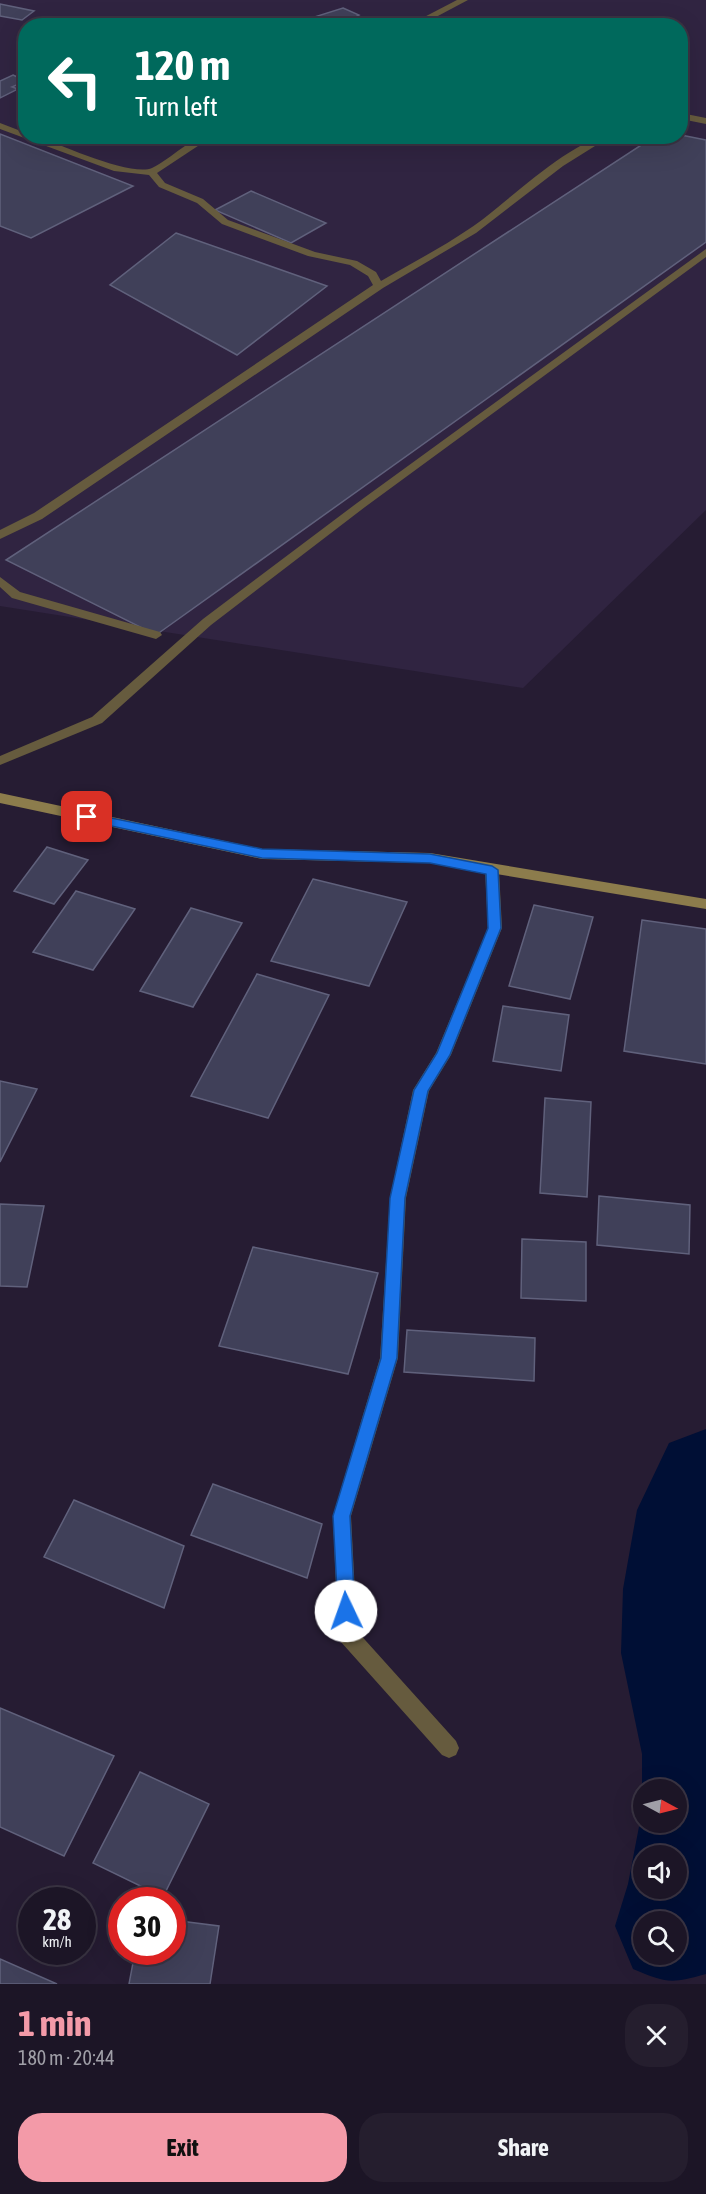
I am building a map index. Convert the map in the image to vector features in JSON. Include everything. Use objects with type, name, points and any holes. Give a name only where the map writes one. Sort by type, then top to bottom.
[{"type":"main road","points":[[0,798],[262,854],[430,858],[706,904]]},
{"type":"street","points":[[427,18],[464,0]]},
{"type":"street","points":[[688,117],[706,121]]},
{"type":"street","points":[[0,126],[18,133]]},
{"type":"street","points":[[48,144],[117,169],[152,172],[196,144]]},
{"type":"street","points":[[0,535],[38,516],[378,286],[472,231],[560,164],[593,144]]},
{"type":"street","points":[[152,172],[162,185],[200,201],[225,222],[312,254],[353,263],[372,274],[378,286]]},
{"type":"street","points":[[0,761],[98,720],[234,602],[361,505],[706,252]]},
{"type":"street","points":[[0,582],[16,595],[156,635]]},
{"type":"street","points":[[449,1748],[348,1635],[342,1516],[389,1358],[398,1198],[421,1090],[443,1055],[495,928],[492,870]]},
{"type":"shaded area","points":[[0,0],[706,0],[706,510],[523,688],[0,606]]},
{"type":"building","points":[[0,4],[34,11],[25,18],[18,19],[0,16]]},
{"type":"building","points":[[343,8],[359,15],[354,18],[311,18]]},
{"type":"building","points":[[13,75],[18,77],[18,84],[12,87],[18,89],[0,98],[0,81]]},
{"type":"building","points":[[0,134],[18,141],[18,144],[26,144],[133,186],[31,238],[0,226]]},
{"type":"building","points":[[688,136],[706,140],[706,242],[156,635],[6,560],[643,144],[688,144]]},
{"type":"building","points":[[251,191],[326,223],[291,243],[215,210]]},
{"type":"building","points":[[176,233],[327,286],[237,355],[110,285]]},
{"type":"building","points":[[47,847],[88,860],[54,904],[14,891]]},
{"type":"building","points":[[313,879],[407,902],[369,986],[271,961]]},
{"type":"building","points":[[76,891],[135,909],[93,970],[33,952]]},
{"type":"building","points":[[534,905],[593,917],[570,999],[509,986]]},
{"type":"building","points":[[191,908],[242,923],[193,1007],[140,991]]},
{"type":"building","points":[[642,920],[706,929],[706,1064],[624,1051]]},
{"type":"building","points":[[257,974],[329,995],[268,1118],[191,1096]]},
{"type":"building","points":[[503,1006],[569,1015],[561,1071],[493,1061]]},
{"type":"building","points":[[0,1081],[37,1089],[0,1162]]},
{"type":"building","points":[[545,1098],[591,1102],[587,1197],[540,1193]]},
{"type":"building","points":[[599,1196],[690,1205],[689,1254],[597,1245]]},
{"type":"building","points":[[0,1204],[44,1206],[27,1287],[0,1286]]},
{"type":"building","points":[[522,1239],[586,1242],[586,1301],[521,1298]]},
{"type":"building","points":[[253,1247],[378,1273],[348,1374],[219,1346]]},
{"type":"building","points":[[407,1330],[535,1338],[534,1381],[404,1372]]},
{"type":"building","points":[[213,1484],[322,1524],[307,1578],[191,1535]]},
{"type":"building","points":[[74,1500],[184,1546],[164,1608],[44,1557]]},
{"type":"building","points":[[0,1708],[114,1756],[64,1856],[0,1827]]},
{"type":"building","points":[[140,1772],[209,1804],[168,1887],[142,1887],[93,1863]]},
{"type":"building","points":[[186,1922],[219,1926],[210,1984],[129,1984],[133,1965],[186,1965]]},
{"type":"building","points":[[0,1959],[57,1984],[0,1984]]},
{"type":"waterway","points":[[680,1911],[688,1884],[700,1811],[699,1754],[676,1653],[677,1589],[690,1510],[706,1476]]},
{"type":"route","points":[[87,817],[262,854],[430,858],[492,870],[495,928],[443,1055],[421,1090],[398,1198],[389,1358],[342,1516],[346,1611]]}]
